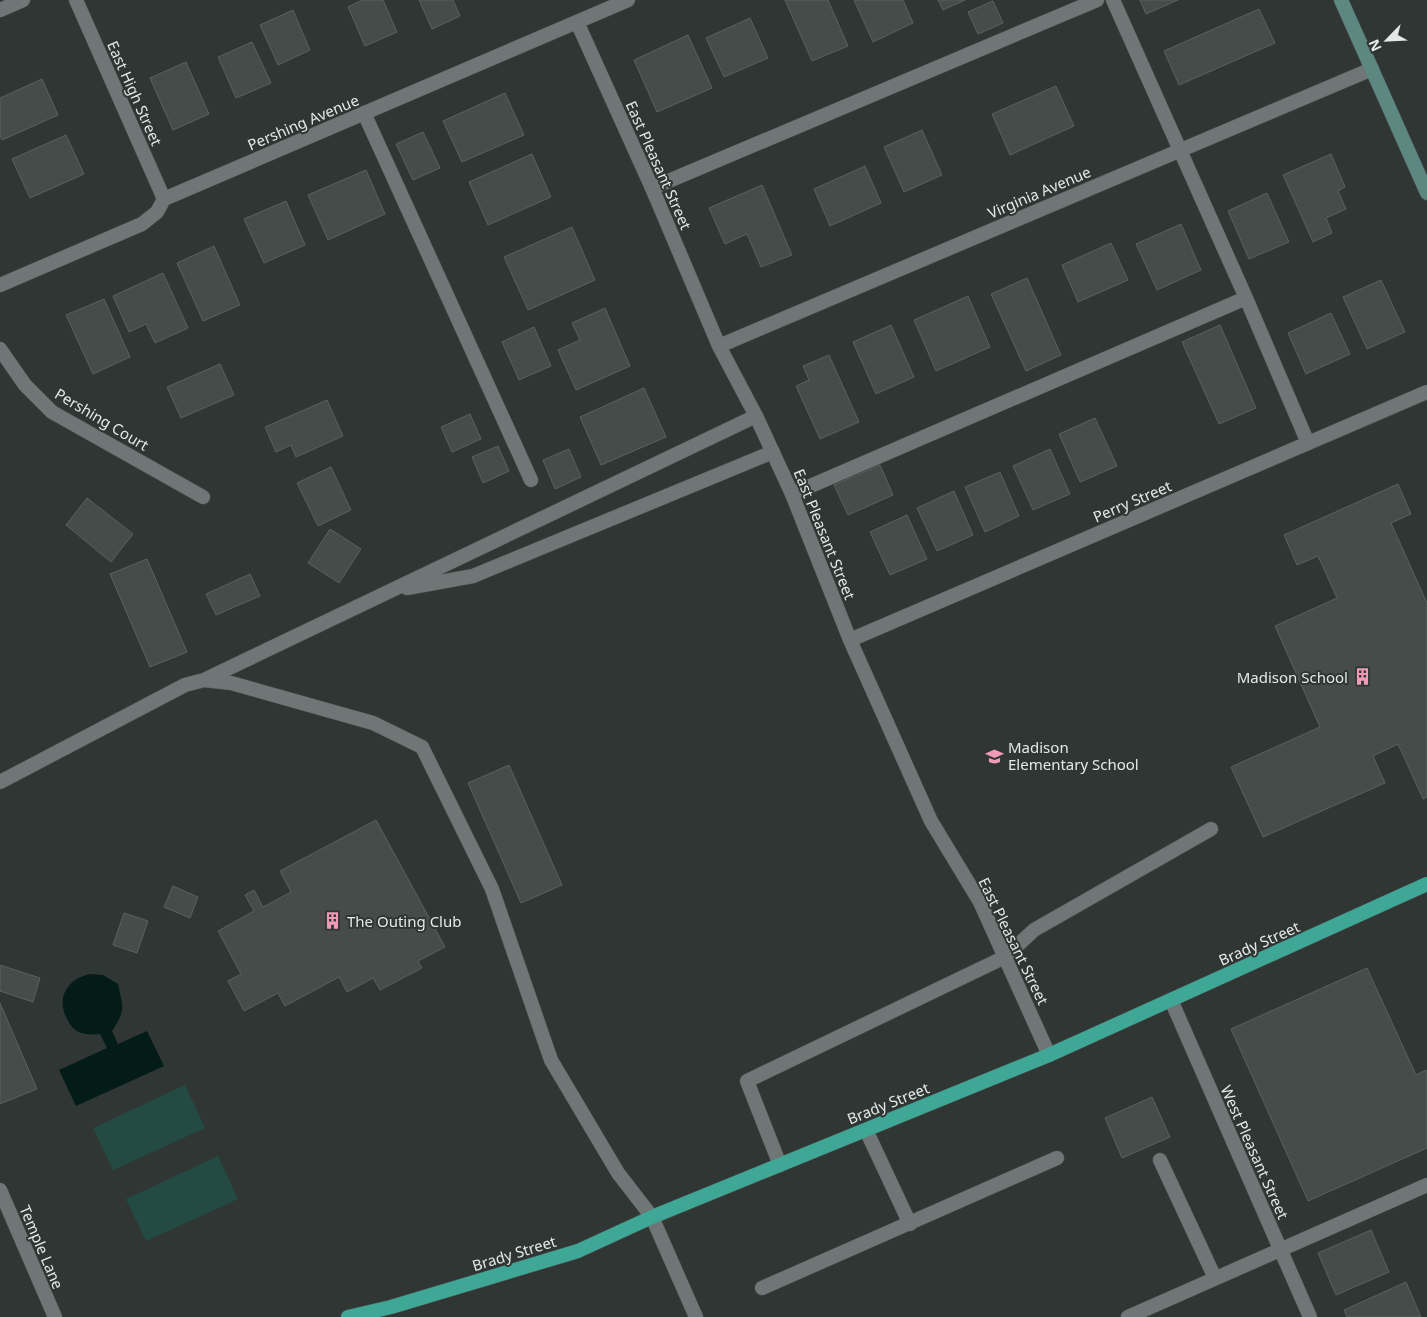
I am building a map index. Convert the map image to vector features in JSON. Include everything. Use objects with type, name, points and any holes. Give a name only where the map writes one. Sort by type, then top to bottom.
[{"type":"highway","name":"Brady Street","points":[[348,1317],[391,1307],[578,1251],[652,1217],[1049,1055],[1427,884]]},
{"type":"main road","points":[[1341,0],[1427,193]]},
{"type":"street","points":[[0,10],[23,0]]},
{"type":"street","name":"East High Street","points":[[76,0],[164,199]]},
{"type":"street","name":"Pershing Avenue","points":[[0,285],[142,224],[157,212],[164,199],[628,0]]},
{"type":"street","points":[[652,188],[1096,0]]},
{"type":"street","points":[[1113,0],[1246,298],[1308,443]]},
{"type":"street","name":"East Pleasant Street","points":[[577,22],[652,188],[720,346],[756,416],[792,494],[850,640],[931,820],[980,902],[1049,1055]]},
{"type":"street","name":"Virginia Avenue","points":[[720,346],[1372,69]]},
{"type":"street","points":[[364,114],[531,480]]},
{"type":"street","points":[[792,494],[1246,298]]},
{"type":"street","name":"Pershing Court","points":[[0,349],[25,385],[52,412],[204,498]]},
{"type":"street","name":"Perry Street","points":[[850,640],[1427,392]]},
{"type":"street","points":[[0,782],[185,685],[204,680],[756,416]]},
{"type":"street","points":[[387,592],[473,576],[773,452]]},
{"type":"street","points":[[204,680],[231,683],[373,724],[422,746],[492,889],[551,1060],[618,1173],[652,1217],[696,1317]]},
{"type":"street","points":[[780,1165],[746,1081],[1005,957],[1034,930],[1210,829]]},
{"type":"street","name":"West Pleasant Street","points":[[1171,1000],[1310,1317]]},
{"type":"street","points":[[866,1130],[910,1224]]},
{"type":"street","points":[[762,1288],[1057,1158]]},
{"type":"street","points":[[1160,1160],[1215,1278]]},
{"type":"street","points":[[1128,1317],[1427,1185]]},
{"type":"street","name":"Temple Lane","points":[[0,1190],[55,1317]]},
{"type":"shaded area","points":[[90,974],[103,975],[118,984],[122,1008],[120,1018],[112,1031],[118,1044],[147,1031],[164,1066],[76,1106],[59,1070],[107,1048],[100,1034],[85,1034],[74,1029],[64,1011],[63,997],[66,990],[75,980]]},
{"type":"shaded area","points":[[185,1085],[205,1128],[113,1170],[93,1128]]},
{"type":"shaded area","points":[[218,1156],[238,1199],[146,1241],[126,1199]]},
{"type":"building","points":[[362,0],[383,0],[397,32],[365,46],[348,7]]},
{"type":"building","points":[[419,0],[453,0],[460,16],[432,29]]},
{"type":"building","points":[[785,0],[828,0],[848,46],[812,61]]},
{"type":"building","points":[[854,0],[903,0],[913,23],[873,42]]},
{"type":"building","points":[[938,0],[965,0],[943,10]]},
{"type":"building","points":[[1140,0],[1178,0],[1146,14]]},
{"type":"building","points":[[993,1],[1003,23],[978,34],[968,12]]},
{"type":"building","points":[[1259,9],[1275,43],[1179,85],[1164,51]]},
{"type":"building","points":[[293,10],[310,50],[278,65],[260,25]]},
{"type":"building","points":[[750,18],[768,58],[724,77],[706,38]]},
{"type":"building","points":[[688,35],[712,88],[657,112],[634,60]]},
{"type":"building","points":[[252,42],[271,83],[236,98],[218,57]]},
{"type":"building","points":[[186,62],[209,114],[173,130],[150,78]]},
{"type":"building","points":[[42,79],[58,115],[2,140],[0,136],[0,98]]},
{"type":"building","points":[[1056,86],[1074,126],[1010,155],[992,114]]},
{"type":"building","points":[[505,93],[524,135],[462,162],[443,121]]},
{"type":"building","points":[[922,130],[942,175],[904,192],[884,147]]},
{"type":"building","points":[[423,132],[440,168],[413,180],[396,144]]},
{"type":"building","points":[[66,135],[84,174],[30,198],[12,159]]},
{"type":"building","points":[[532,154],[551,197],[488,225],[469,182]]},
{"type":"building","points":[[1331,154],[1345,187],[1338,191],[1346,209],[1326,218],[1332,233],[1313,242],[1283,175]]},
{"type":"building","points":[[865,166],[881,203],[830,226],[814,189]]},
{"type":"building","points":[[366,170],[385,214],[328,240],[308,195]]},
{"type":"building","points":[[762,185],[792,255],[761,267],[747,234],[725,244],[709,208]]},
{"type":"building","points":[[1267,193],[1289,242],[1249,259],[1228,211]]},
{"type":"building","points":[[286,201],[305,245],[264,263],[244,219]]},
{"type":"building","points":[[1181,224],[1201,270],[1157,290],[1136,244]]},
{"type":"building","points":[[572,227],[595,280],[528,310],[504,257]]},
{"type":"building","points":[[1111,243],[1128,280],[1078,302],[1062,265]]},
{"type":"building","points":[[214,246],[240,305],[203,321],[177,263]]},
{"type":"building","points":[[163,273],[188,328],[155,343],[146,324],[129,332],[113,296]]},
{"type":"building","points":[[1027,278],[1061,355],[1026,371],[991,294]]},
{"type":"building","points":[[1381,280],[1405,332],[1367,349],[1343,297]]},
{"type":"building","points":[[968,296],[990,347],[936,371],[914,320]]},
{"type":"building","points":[[104,299],[130,357],[93,374],[66,315]]},
{"type":"building","points":[[605,308],[630,366],[576,390],[558,350],[580,340],[572,323]]},
{"type":"building","points":[[1331,313],[1350,354],[1306,374],[1288,333]]},
{"type":"building","points":[[891,325],[914,377],[876,394],[853,342]]},
{"type":"building","points":[[1220,325],[1256,408],[1219,424],[1182,342]]},
{"type":"building","points":[[534,327],[551,366],[519,380],[502,342]]},
{"type":"building","points":[[829,355],[859,422],[820,439],[796,386],[809,380],[803,366]]},
{"type":"building","points":[[220,364],[234,395],[181,418],[167,387]]},
{"type":"building","points":[[644,388],[666,437],[601,465],[580,417]]},
{"type":"building","points":[[327,400],[343,436],[296,457],[291,445],[276,452],[265,427]]},
{"type":"building","points":[[470,414],[481,439],[452,452],[441,427]]},
{"type":"building","points":[[1095,418],[1117,466],[1080,482],[1059,434]]},
{"type":"building","points":[[498,446],[509,471],[483,483],[472,457]]},
{"type":"building","points":[[569,449],[581,477],[555,489],[543,460]]},
{"type":"building","points":[[1050,449],[1070,494],[1033,510],[1013,466]]},
{"type":"building","points":[[880,465],[893,495],[848,515],[834,485]]},
{"type":"building","points":[[331,467],[351,510],[318,526],[297,483]]},
{"type":"building","points":[[1000,472],[1019,516],[985,532],[965,487]]},
{"type":"building","name":"Madison School","points":[[1398,484],[1411,514],[1391,523],[1427,603],[1427,797],[1423,799],[1398,744],[1373,756],[1385,783],[1263,837],[1231,767],[1320,727],[1275,626],[1337,598],[1318,556],[1297,565],[1284,535]]},
{"type":"building","points":[[954,491],[973,535],[937,551],[917,508]]},
{"type":"building","points":[[87,498],[133,534],[111,562],[66,525]]},
{"type":"building","points":[[907,515],[927,559],[890,575],[870,532]]},
{"type":"building","points":[[330,529],[361,549],[339,583],[308,563]]},
{"type":"building","points":[[147,559],[187,652],[150,667],[110,574]]},
{"type":"building","points":[[250,574],[260,596],[216,615],[206,594]]},
{"type":"building","points":[[509,765],[562,885],[521,903],[468,783]]},
{"type":"building","name":"The Outing Club","points":[[376,820],[445,947],[418,961],[422,968],[380,990],[373,978],[347,992],[339,977],[285,1006],[278,993],[244,1011],[228,981],[241,974],[218,931],[254,911],[245,895],[254,890],[263,907],[291,892],[280,871]]},
{"type":"building","points":[[173,886],[198,897],[190,918],[164,907]]},
{"type":"building","points":[[124,913],[148,921],[137,953],[113,945]]},
{"type":"building","points":[[0,965],[40,978],[33,1002],[0,991]]},
{"type":"building","points":[[1367,968],[1416,1075],[1426,1070],[1427,1072],[1427,1148],[1308,1201],[1231,1029]]},
{"type":"building","points":[[0,1003],[37,1089],[0,1104]]},
{"type":"building","points":[[1152,1097],[1170,1137],[1122,1158],[1105,1118]]},
{"type":"building","points":[[1371,1230],[1389,1272],[1336,1295],[1318,1253]]},
{"type":"building","points":[[1406,1282],[1421,1317],[1347,1317],[1344,1310]]},
{"type":"place","name":"Madison School","points":[[1362,677]]},
{"type":"place","name":"Madison Elementary School","points":[[994,756]]},
{"type":"place","name":"The Outing Club","points":[[333,921]]}]
